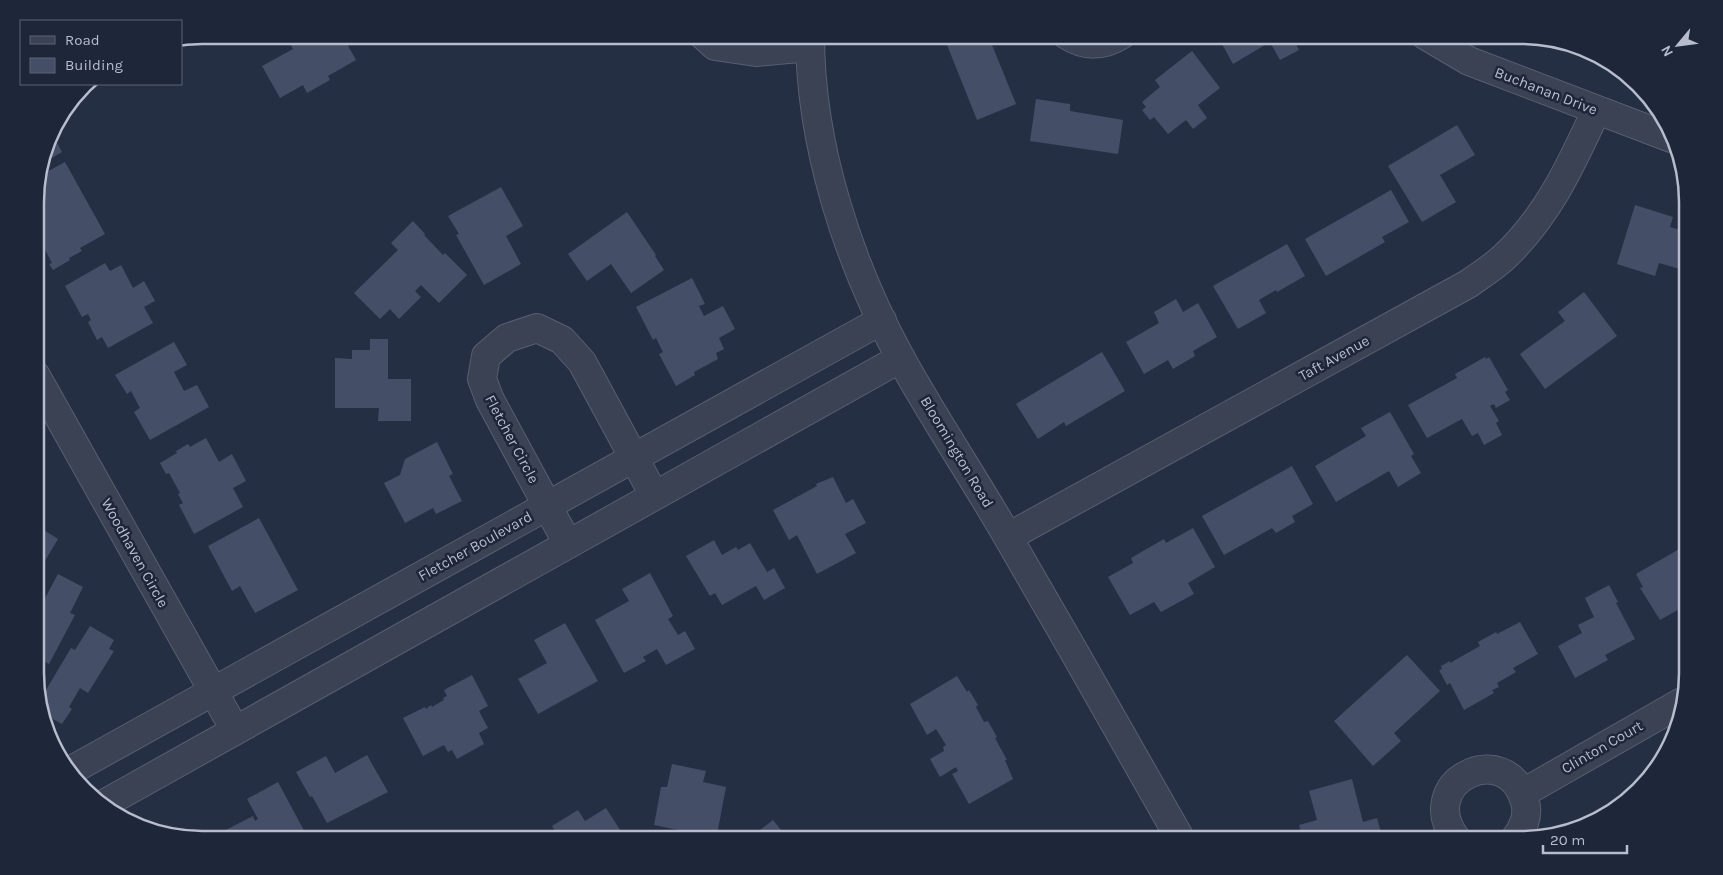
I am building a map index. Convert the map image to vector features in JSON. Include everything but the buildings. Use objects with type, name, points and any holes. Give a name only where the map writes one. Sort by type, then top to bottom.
[{"type":"street","points":[[713,44],[715,46],[756,52],[795,44]]},
{"type":"street","name":"Bloomington Road","points":[[810,44],[817,117],[830,180],[852,251],[882,320],[901,358],[1008,537],[1176,831]]},
{"type":"street","name":"Buchanan Drive","points":[[1440,44],[1469,61],[1664,136]]},
{"type":"street","name":"Taft Avenue","points":[[1008,537],[1468,284],[1501,260],[1530,229],[1552,199],[1596,111]]},
{"type":"street","name":"Fletcher Boulevard","points":[[75,768],[882,320]]},
{"type":"street","name":"Fletcher Circle","points":[[568,544],[490,400],[482,379],[486,356],[507,338],[537,328],[562,340],[582,362],[654,495]]},
{"type":"street","points":[[109,801],[901,358]]},
{"type":"street","name":"Woodhaven Circle","points":[[44,390],[235,730]]},
{"type":"street","name":"Clinton Court","points":[[1523,793],[1676,706]]},
{"type":"street","points":[[1450,831],[1445,815],[1445,802],[1449,790],[1457,780],[1468,773],[1480,769],[1493,770],[1505,774],[1515,782],[1523,793],[1527,806],[1521,831]]}]
